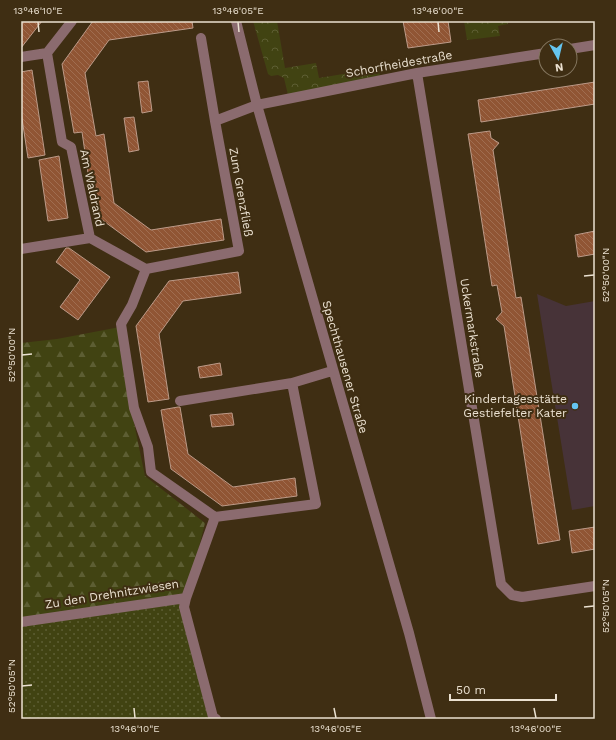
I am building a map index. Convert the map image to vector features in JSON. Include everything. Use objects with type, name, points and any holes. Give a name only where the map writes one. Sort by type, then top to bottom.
[{"type":"street","points":[[21,58],[47,53],[72,21]]},
{"type":"street","name":"Spechthausener Straße","points":[[236,21],[257,105],[432,719]]},
{"type":"street","points":[[201,38],[215,121],[257,105]]},
{"type":"street","points":[[578,48],[595,45]]},
{"type":"street","name":"Am Waldrand","points":[[47,53],[62,142],[71,147],[90,238]]},
{"type":"street","name":"Schorfheidestraße","points":[[257,105],[417,73],[538,54]]},
{"type":"street","name":"Uckermarkstraße","points":[[417,73],[501,584],[512,595],[522,597],[595,586]]},
{"type":"street","name":"Zum Grenzfließ","points":[[146,269],[239,251],[215,121]]},
{"type":"street","points":[[21,249],[90,238],[146,269],[132,305],[121,324],[134,408],[148,447],[152,472],[215,517],[316,504],[292,382]]},
{"type":"street","points":[[180,401],[292,382],[332,371]]},
{"type":"street","name":"Zu den Drehnitzwiesen","points":[[21,622],[186,598],[215,517]]},
{"type":"street","points":[[186,598],[184,607],[213,718]]},
{"type":"shaded area","name":"Kindertagesstätte Gestiefelter Kater","points":[[537,294],[566,306],[595,301],[595,506],[572,510]]},
{"type":"green space","points":[[253,21],[277,21],[285,68],[316,63],[319,78],[379,68],[380,77],[288,95],[284,78],[278,75],[271,76],[268,74]]},
{"type":"green space","points":[[464,21],[507,21],[508,24],[498,26],[500,36],[467,40]]},
{"type":"green space","points":[[120,327],[131,409],[145,476],[205,523],[186,598],[21,622],[21,343],[57,339]]},
{"type":"green space","points":[[186,598],[211,719],[21,719],[21,622]]},
{"type":"building","points":[[21,21],[42,21],[21,48]]},
{"type":"building","points":[[93,21],[192,21],[193,28],[109,40],[85,73],[96,136],[104,134],[114,203],[151,230],[221,219],[224,240],[146,252],[94,214],[82,132],[74,133],[62,64]]},
{"type":"building","points":[[403,21],[448,21],[451,42],[408,48]]},
{"type":"building","points":[[32,70],[45,155],[28,158],[21,112],[21,72]]},
{"type":"building","points":[[148,81],[152,111],[142,113],[138,82]]},
{"type":"building","points":[[595,82],[595,104],[481,122],[478,100]]},
{"type":"building","points":[[134,117],[139,150],[129,152],[124,118]]},
{"type":"building","points":[[490,131],[491,138],[499,143],[493,150],[516,298],[521,297],[560,540],[538,544],[504,326],[496,319],[502,312],[497,285],[492,286],[468,134]]},
{"type":"building","points":[[59,156],[68,218],[48,221],[39,160]]},
{"type":"building","points":[[595,231],[595,254],[578,257],[575,235]]},
{"type":"building","points":[[66,248],[69,248],[110,277],[78,320],[60,307],[80,280],[56,262]]},
{"type":"building","points":[[238,272],[241,293],[183,301],[159,334],[169,399],[148,402],[136,326],[169,281]]},
{"type":"building","points":[[220,363],[222,375],[200,378],[198,367]]},
{"type":"building","points":[[180,407],[188,454],[233,487],[295,478],[297,496],[222,506],[171,469],[161,410]]},
{"type":"building","points":[[232,413],[234,425],[212,427],[210,415]]},
{"type":"building","points":[[595,527],[595,549],[572,553],[569,531]]},
{"type":"place","name":"Kindertagesstätte Gestiefelter Kater","points":[[575,406]]}]
